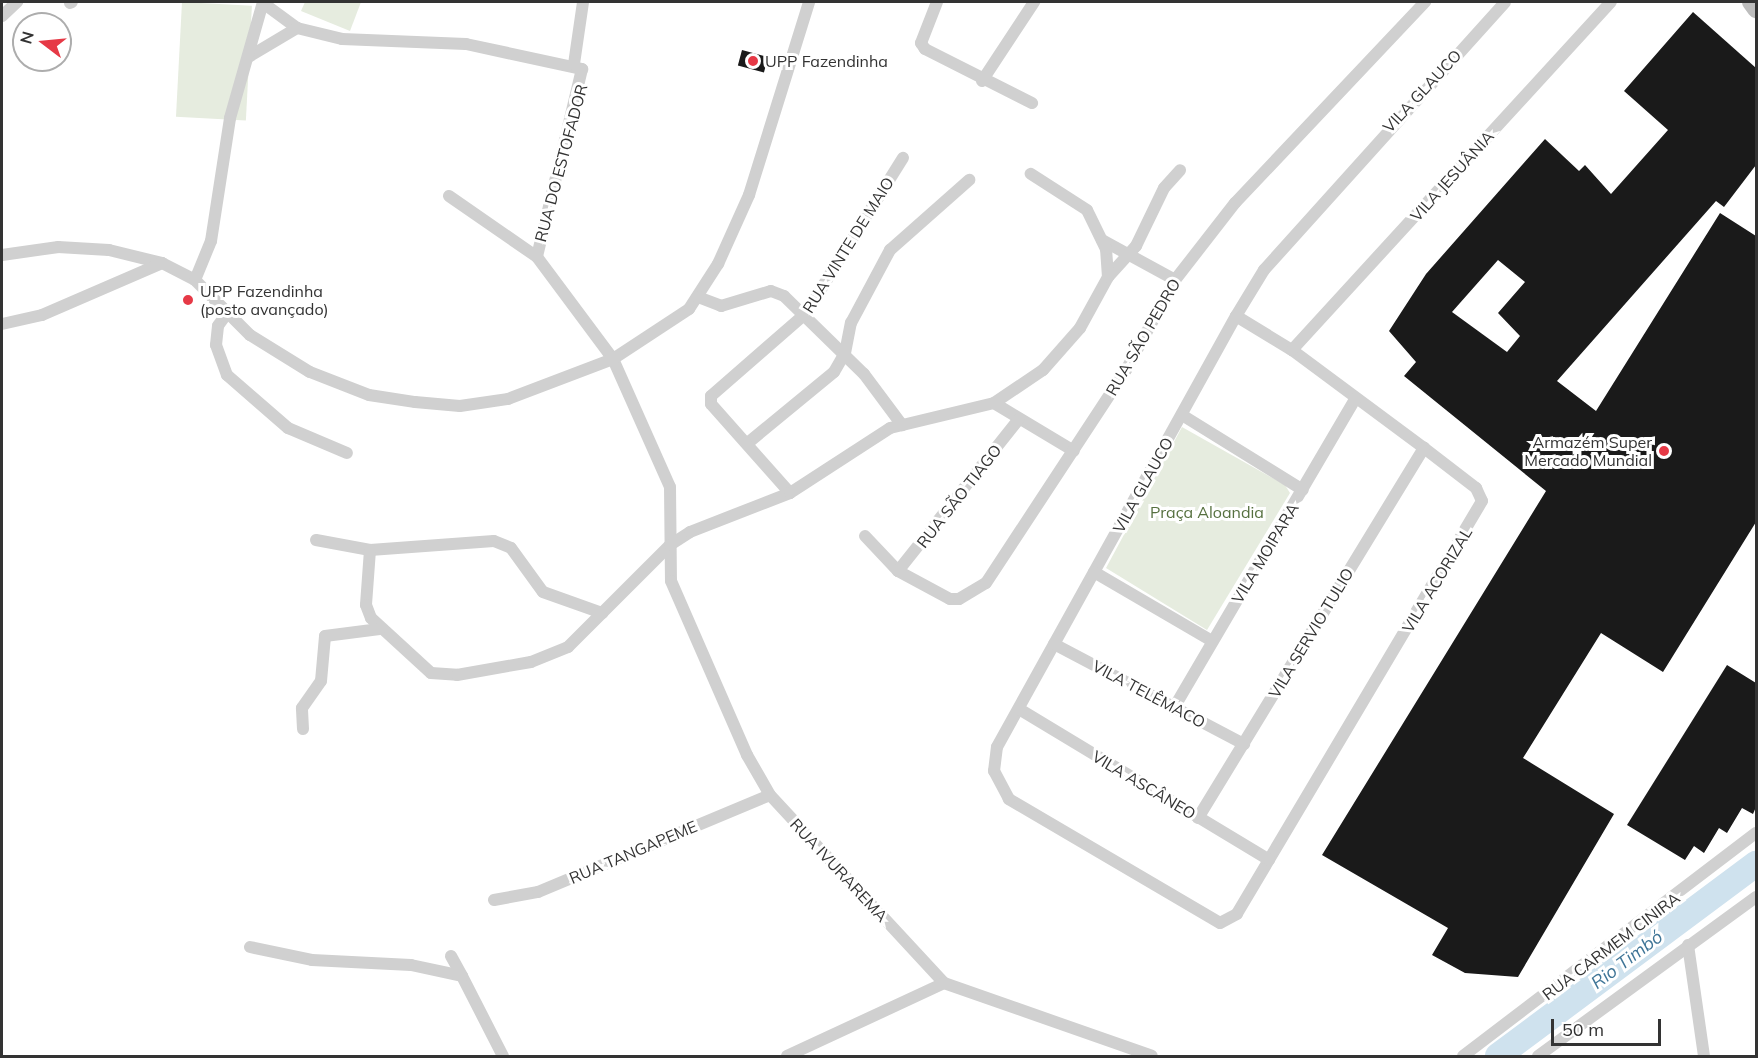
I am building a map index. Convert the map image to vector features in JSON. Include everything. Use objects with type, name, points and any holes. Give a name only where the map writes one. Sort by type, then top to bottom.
[{"type":"main road","points":[[1751,2],[1756,9]]},
{"type":"street","points":[[2,16],[17,2]]},
{"type":"street","points":[[195,280],[211,241],[230,118],[250,56],[263,2],[297,28],[342,39],[466,44],[578,67]]},
{"type":"street","name":"RUA DO ESTOFADOR","points":[[537,257],[578,67],[583,2]]},
{"type":"street","points":[[2,255],[58,247],[109,250],[162,262],[195,280],[250,335],[310,372],[369,395],[415,402],[460,406],[508,399],[613,359],[672,323],[698,297],[749,195],[809,2]]},
{"type":"street","points":[[937,2],[921,43],[932,55],[982,81],[1032,103]]},
{"type":"street","points":[[982,81],[1034,2]]},
{"type":"street","name":"RUA SÃO PEDRO","points":[[865,536],[898,571],[950,599],[969,594],[1003,564],[1074,451],[1175,280],[1235,203],[1425,2]]},
{"type":"street","name":"VILA GLAUCO","points":[[1227,922],[1211,919],[1009,799],[994,771],[994,758],[1054,644],[1236,316],[1303,221],[1505,2]]},
{"type":"street","name":"VILA JESUÂNIA","points":[[1292,350],[1611,2]]},
{"type":"street","points":[[250,56],[297,28]]},
{"type":"street","name":"RUA VINTE DE MAIO","points":[[749,442],[710,400],[806,313],[903,158]]},
{"type":"street","points":[[370,550],[366,605],[380,629],[431,673],[457,675],[549,657],[580,638],[670,545],[790,494],[830,463],[902,425],[994,403],[1043,370],[1080,328],[1108,277],[1130,252],[1180,170]]},
{"type":"street","points":[[1031,174],[1087,210],[1102,240],[1108,277]]},
{"type":"street","points":[[790,494],[749,442],[824,382],[845,353],[852,322],[890,250],[969,180]]},
{"type":"street","name":"RUA IVURAREMA","points":[[449,196],[537,257],[613,359],[662,460],[670,487],[671,581],[747,755],[770,795],[944,983],[1152,1056]]},
{"type":"street","points":[[1102,240],[1130,252],[1175,280]]},
{"type":"street","points":[[2,324],[42,315],[162,262]]},
{"type":"street","points":[[698,297],[721,306],[771,291],[806,313],[845,353],[902,425]]},
{"type":"street","points":[[228,312],[218,326],[216,345],[227,375],[288,428],[347,453]]},
{"type":"street","name":"VILA ACORIZAL","points":[[1227,922],[1269,860],[1481,507],[1476,488],[1292,350],[1236,316]]},
{"type":"street","name":"VILA MOIPARA","points":[[1174,706],[1355,399]]},
{"type":"street","points":[[994,403],[1018,420],[1074,451]]},
{"type":"street","points":[[1182,415],[1303,490]]},
{"type":"street","name":"RUA SÃO TIAGO","points":[[898,571],[1018,420]]},
{"type":"street","name":"VILA SERVIO TULIO","points":[[1198,818],[1424,448]]},
{"type":"street","points":[[316,540],[370,550],[504,544],[543,592],[602,613]]},
{"type":"street","points":[[1094,572],[1212,641]]},
{"type":"street","points":[[303,729],[302,708],[321,681],[326,636],[380,629]]},
{"type":"street","name":"VILA TELÊMACO","points":[[1054,644],[1244,744]]},
{"type":"street","name":"VILA ASCÂNEO","points":[[1019,709],[1269,860]]},
{"type":"street","name":"RUA TANGAPEME","points":[[494,900],[538,892],[770,795]]},
{"type":"street","name":"RUA CARMEM CINIRA","points":[[1463,1056],[1756,834]]},
{"type":"street","points":[[1538,1056],[1756,897]]},
{"type":"street","points":[[1688,945],[1704,1056]]},
{"type":"street","points":[[250,947],[312,960],[411,965],[462,976]]},
{"type":"street","points":[[451,956],[503,1056]]},
{"type":"street","points":[[787,1056],[944,983]]},
{"type":"green space","points":[[182,2],[252,6],[246,121],[176,117]]},
{"type":"green space","points":[[305,2],[361,2],[350,31],[301,11]]},
{"type":"green space","name":"Praça Aloandia","points":[[1182,427],[1285,485],[1290,493],[1207,630],[1106,568]]},
{"type":"building","points":[[1693,12],[1756,68],[1756,165],[1724,207],[1716,201],[1557,381],[1596,411],[1720,213],[1756,236],[1756,522],[1663,672],[1601,633],[1523,758],[1614,814],[1518,977],[1465,973],[1432,955],[1448,928],[1322,855],[1546,491],[1404,376],[1416,362],[1389,331],[1426,274],[1545,139],[1579,171],[1585,165],[1611,194],[1668,130],[1624,91]],"holes":[[[1498,260],[1525,282],[1498,313],[1520,336],[1507,352],[1452,312]]]},
{"type":"building","name":"UPP Fazendinha","points":[[742,50],[768,57],[764,72],[738,65]]},
{"type":"building","points":[[1727,665],[1756,683],[1756,807],[1753,814],[1742,808],[1727,833],[1719,828],[1704,853],[1694,846],[1685,860],[1627,825]]},
{"type":"waterway","name":"Rio Timbó","points":[[1498,1056],[1756,864]]},
{"type":"place","name":"UPP Fazendinha","points":[[753,61]]},
{"type":"place","name":"UPP Fazendinha (posto avançado)","points":[[188,300]]},
{"type":"place","name":"Armazém Super Mercado Mundial","points":[[1664,451]]}]
